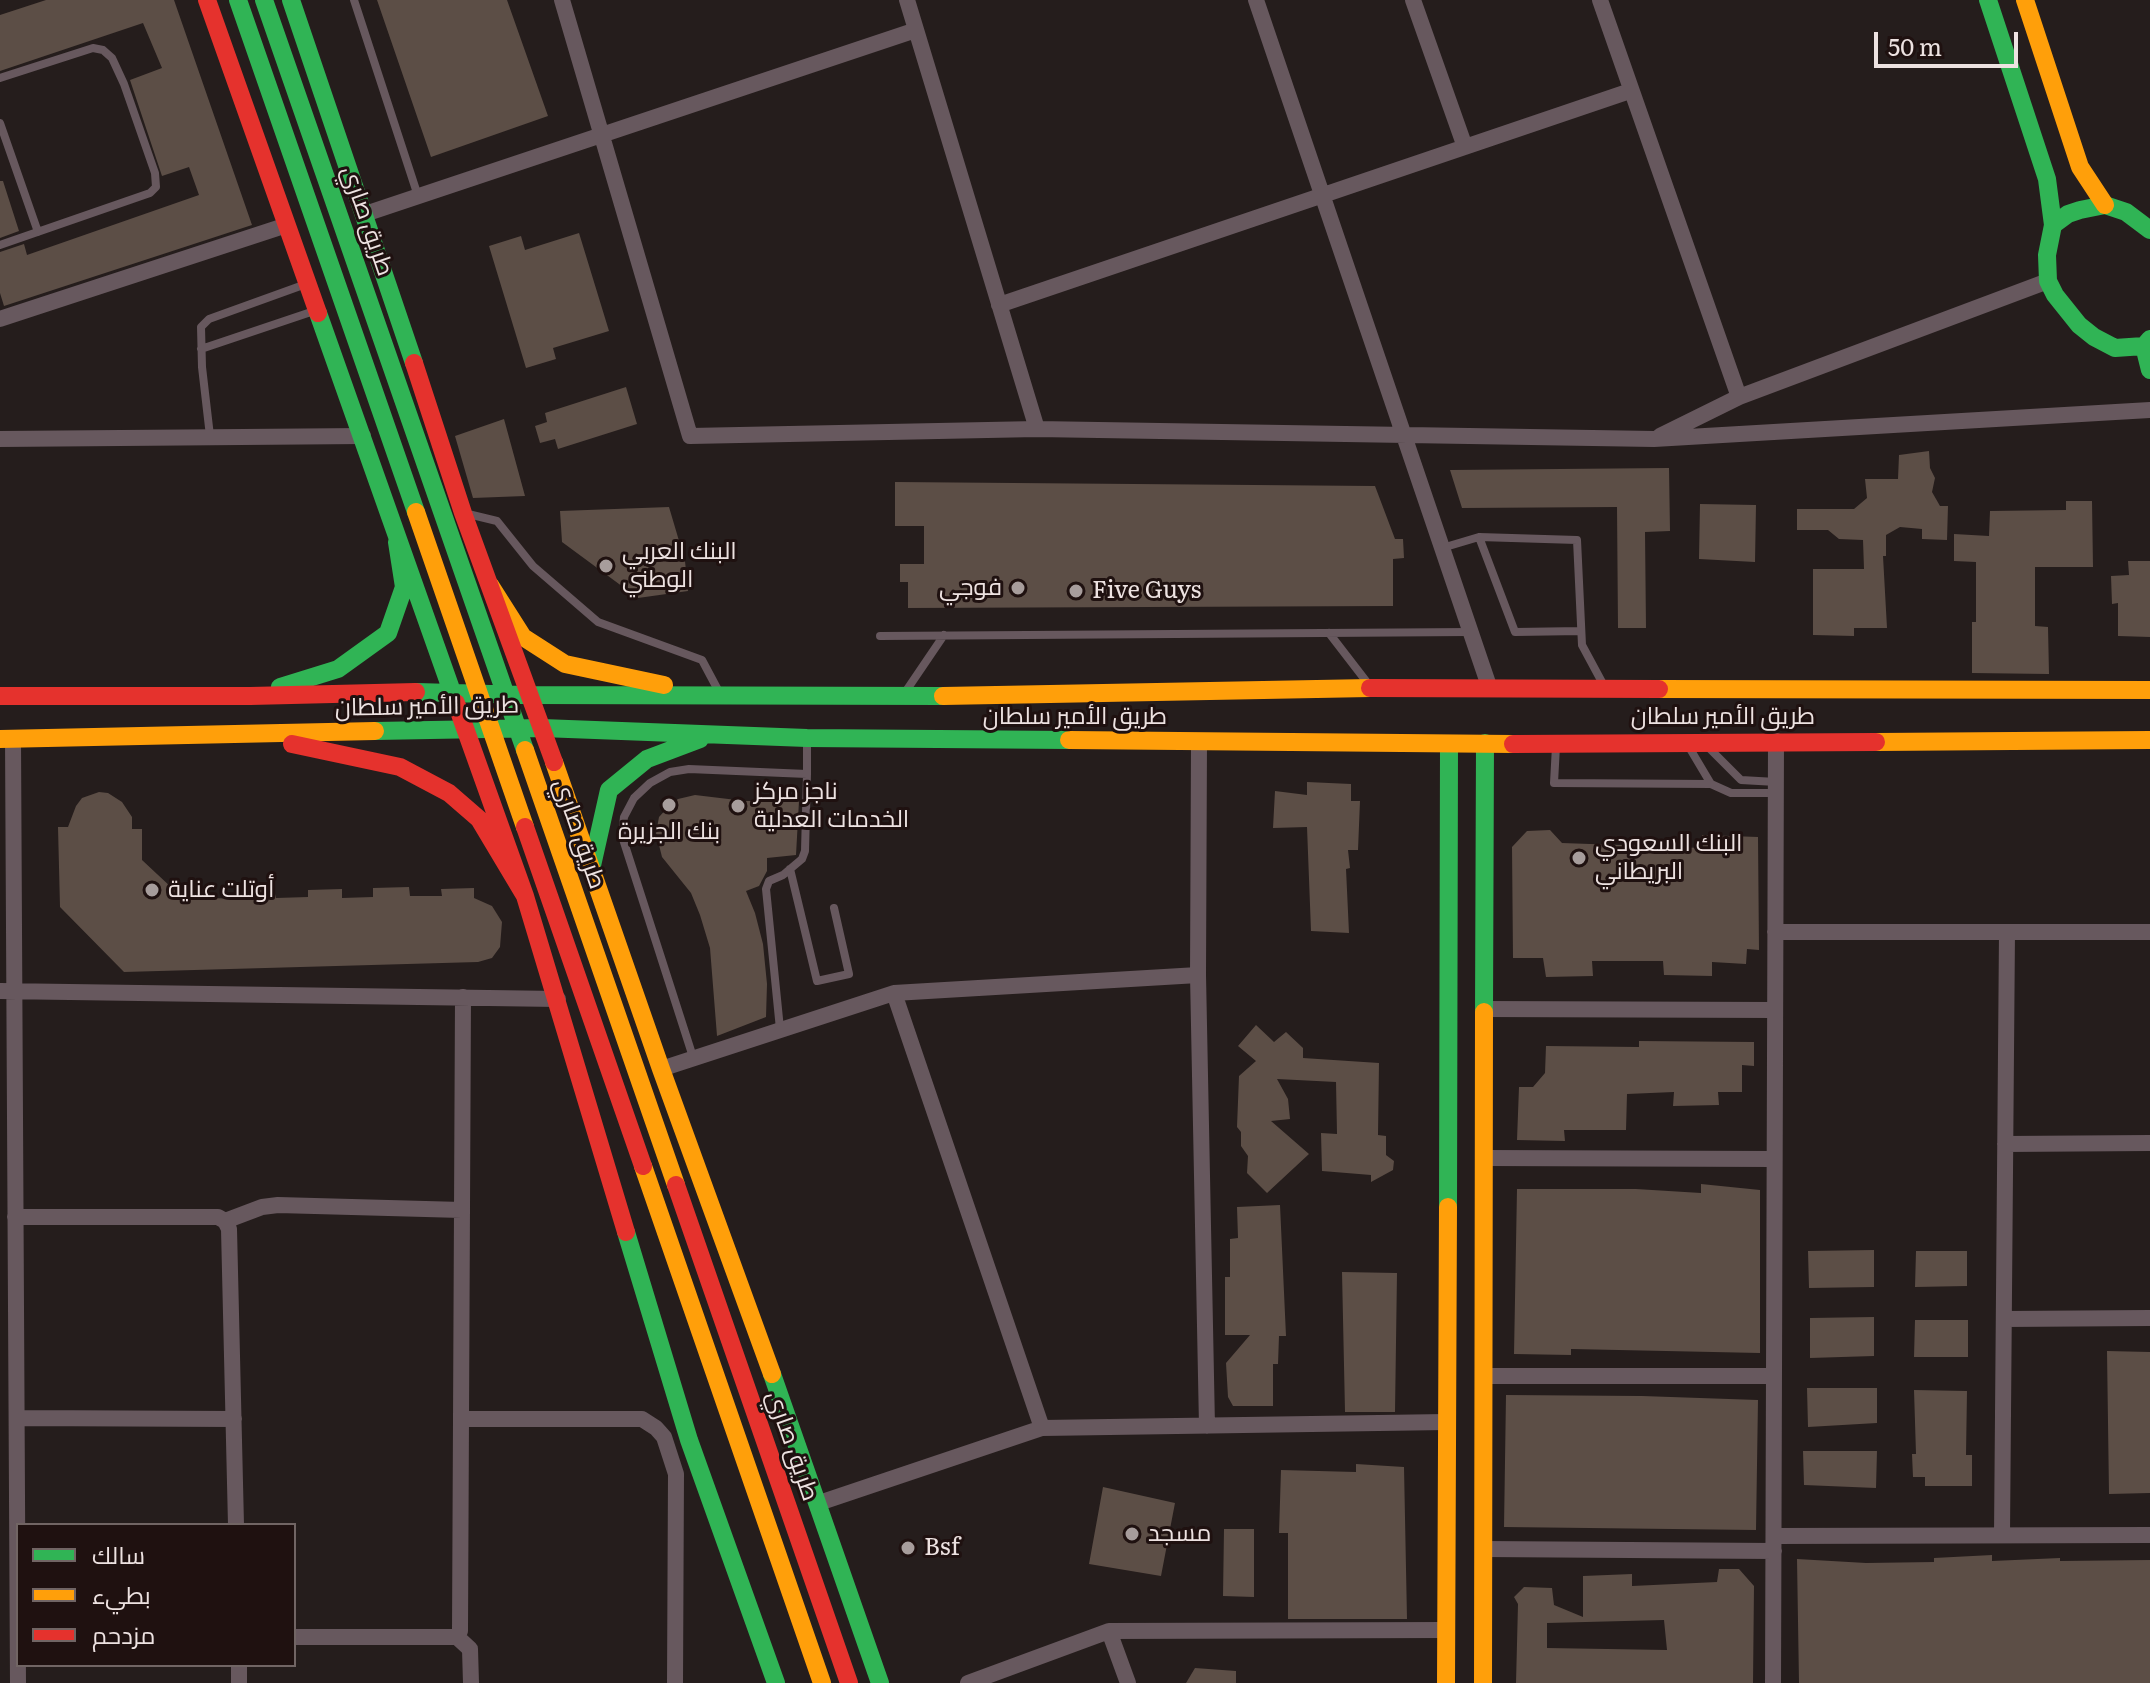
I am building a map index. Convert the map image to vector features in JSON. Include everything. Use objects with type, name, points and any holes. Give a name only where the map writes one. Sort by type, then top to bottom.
[{"type":"main road","points":[[207,0],[525,896],[689,1440],[776,1683]]},
{"type":"main road","name":"طريق صاري","points":[[238,0],[822,1683]]},
{"type":"main road","name":"طريق صاري","points":[[264,0],[849,1683]]},
{"type":"main road","name":"طريق صاري","points":[[291,0],[463,513],[591,870]]},
{"type":"main road","points":[[1988,0],[2047,179],[2053,225],[2047,255],[2048,281],[2065,308],[2094,337],[2115,348],[2147,342],[2150,370]]},
{"type":"main road","points":[[2025,0],[2080,167],[2105,205]]},
{"type":"main road","points":[[2053,225],[2068,214],[2105,205],[2126,212],[2150,230]]},
{"type":"main road","points":[[397,542],[444,621],[467,626],[481,603],[463,513]]},
{"type":"main road","points":[[250,696],[338,669],[388,633],[404,587],[397,542]]},
{"type":"main road","points":[[490,585],[523,637],[565,664],[723,698]]},
{"type":"main road","name":"طريق الأمير سلطان","points":[[0,696],[250,696],[453,691],[723,698],[902,697],[1371,688],[2150,690]]},
{"type":"main road","name":"طريق الأمير سلطان","points":[[7,739],[542,728],[807,738],[1449,744],[2150,740]]},
{"type":"main road","points":[[249,735],[400,767],[449,793],[479,819],[525,896]]},
{"type":"main road","points":[[591,870],[609,790],[647,759],[712,735]]},
{"type":"main road","points":[[1483,1683],[1485,743]]},
{"type":"main road","points":[[1446,1683],[1449,744]]},
{"type":"main road","points":[[525,896],[508,795],[509,783],[521,775],[536,775],[544,782],[591,870],[819,1503],[880,1683]]},
{"type":"main road","points":[[1448,1062],[1483,1062]]},
{"type":"street","points":[[562,0],[690,436],[1037,429],[1654,439],[2150,410]]},
{"type":"street","points":[[926,0],[908,3],[1037,429]]},
{"type":"street","points":[[1256,0],[1490,689]]},
{"type":"street","points":[[1413,0],[1465,147]]},
{"type":"street","points":[[1600,0],[1739,397]]},
{"type":"street","points":[[365,214],[916,30]]},
{"type":"street","points":[[999,305],[1630,91]]},
{"type":"street","points":[[1,316],[287,225]]},
{"type":"street","points":[[1654,439],[1739,397],[2048,281]]},
{"type":"street","points":[[0,439],[363,436]]},
{"type":"street","points":[[7,739],[7,991],[15,1217],[18,1523]]},
{"type":"street","points":[[1773,1683],[1776,741]]},
{"type":"street","points":[[1199,742],[1198,975],[1207,1426]]},
{"type":"street","points":[[1775,932],[2150,932]]},
{"type":"street","points":[[2002,1534],[2007,932]]},
{"type":"street","points":[[661,1069],[894,993],[1198,975]]},
{"type":"street","points":[[7,991],[558,999]]},
{"type":"street","points":[[894,993],[1042,1428]]},
{"type":"street","points":[[457,1637],[460,1631],[463,997]]},
{"type":"street","points":[[1483,1009],[1775,1010]]},
{"type":"street","points":[[2005,1144],[2150,1143]]},
{"type":"street","points":[[1484,1158],[1774,1159]]},
{"type":"street","points":[[225,1221],[262,1207],[278,1205],[462,1210]]},
{"type":"street","points":[[15,1217],[218,1217],[225,1221],[229,1229],[236,1523]]},
{"type":"street","points":[[2005,1319],[2150,1318]]},
{"type":"street","points":[[1485,1376],[1773,1376]]},
{"type":"street","points":[[18,1418],[234,1419]]},
{"type":"street","points":[[461,1419],[642,1419],[664,1437],[676,1474],[675,1683]]},
{"type":"street","points":[[819,1503],[1042,1428],[1446,1422]]},
{"type":"street","points":[[1483,1549],[1774,1544],[2002,1534],[2150,1535]]},
{"type":"street","points":[[968,1683],[1109,1631],[1446,1630]]},
{"type":"street","points":[[1109,1631],[1128,1683]]},
{"type":"street","points":[[296,1637],[457,1637],[470,1649],[471,1683]]},
{"type":"lane","points":[[354,0],[418,196]]},
{"type":"lane","points":[[0,78],[93,48],[103,50],[112,58],[124,84],[155,173],[156,187],[150,193],[0,245]]},
{"type":"lane","points":[[0,123],[38,232]]},
{"type":"lane","points":[[210,436],[201,327],[209,319],[307,284]]},
{"type":"lane","points":[[201,349],[317,310]]},
{"type":"lane","points":[[463,513],[497,521],[533,566],[598,622],[702,660],[723,698]]},
{"type":"lane","points":[[1479,537],[1515,632],[1581,631]]},
{"type":"lane","points":[[1442,548],[1479,537],[1577,540],[1582,645],[1606,689]]},
{"type":"lane","points":[[880,636],[1471,632]]},
{"type":"lane","points":[[1329,633],[1371,688]]},
{"type":"lane","points":[[902,697],[944,635]]},
{"type":"lane","points":[[780,1029],[766,889],[769,881],[802,859],[805,851],[807,738]]},
{"type":"lane","points":[[1556,741],[1554,783],[1711,784],[1731,793],[1776,788]]},
{"type":"lane","points":[[1695,741],[1711,784]]},
{"type":"lane","points":[[1695,741],[1741,780],[1776,788]]},
{"type":"lane","points":[[693,1057],[622,836],[624,817],[634,798],[650,783],[670,772],[689,769],[807,774]]},
{"type":"lane","points":[[790,869],[817,981],[849,974],[834,908]]},
{"type":"building","points":[[46,0],[174,0],[252,225],[4,306],[0,293],[0,252],[24,244],[27,255],[199,195],[189,167],[162,176],[130,80],[162,68],[143,23],[0,71],[0,15]]},
{"type":"building","points":[[377,0],[507,0],[548,116],[431,157]]},
{"type":"building","points":[[0,181],[3,181],[19,231],[0,238]]},
{"type":"building","points":[[579,233],[609,331],[553,348],[556,359],[526,368],[489,246],[521,236],[525,250]]},
{"type":"building","points":[[626,387],[637,424],[558,449],[555,439],[540,443],[535,426],[547,422],[545,413]]},
{"type":"building","points":[[504,419],[525,496],[473,498],[455,436]]},
{"type":"building","points":[[1929,451],[1930,468],[1935,478],[1932,492],[1940,506],[1948,506],[1947,540],[1922,539],[1922,529],[1900,527],[1886,535],[1886,556],[1883,556],[1887,628],[1854,628],[1854,636],[1813,635],[1813,569],[1864,569],[1863,540],[1839,539],[1828,530],[1797,530],[1797,509],[1854,509],[1867,498],[1865,479],[1898,479],[1899,455]]},
{"type":"building","points":[[1669,468],[1670,531],[1645,532],[1646,628],[1618,628],[1617,507],[1462,508],[1450,470]]},
{"type":"building","points":[[895,482],[1375,486],[1395,539],[1403,539],[1404,558],[1393,559],[1393,606],[908,608],[908,582],[900,582],[900,564],[924,564],[924,526],[895,526]]},
{"type":"building","points":[[2066,501],[2092,501],[2093,567],[2035,567],[2035,626],[2048,627],[2049,674],[1972,673],[1976,562],[1954,561],[1954,534],[1989,536],[1990,511],[2066,510]]},
{"type":"building","points":[[1700,504],[1756,505],[1755,562],[1699,559]]},
{"type":"building","points":[[669,507],[685,561],[688,591],[638,598],[562,542],[560,511]]},
{"type":"building","points":[[2128,561],[2150,561],[2150,637],[2118,636],[2118,603],[2112,604],[2111,576],[2129,575]]},
{"type":"building","points":[[1307,782],[1351,784],[1351,801],[1360,801],[1358,850],[1348,850],[1350,868],[1346,869],[1349,933],[1311,931],[1307,827],[1273,828],[1275,791],[1307,795]]},
{"type":"building","points":[[99,792],[108,793],[122,802],[132,817],[132,829],[142,829],[142,860],[172,888],[210,889],[210,898],[240,899],[240,889],[274,890],[276,898],[308,897],[308,890],[342,889],[342,898],[373,897],[373,888],[409,887],[410,896],[442,896],[441,889],[474,888],[474,898],[492,906],[502,922],[500,947],[492,958],[478,962],[124,972],[60,907],[58,827],[68,827],[82,798]]},
{"type":"building","points":[[695,795],[745,801],[799,801],[796,855],[767,858],[767,871],[759,886],[746,891],[763,944],[766,1017],[717,1036],[710,948],[691,893],[662,857],[656,833],[659,817],[669,806],[678,799]]},
{"type":"building","points":[[1550,830],[1562,843],[1703,848],[1702,835],[1758,837],[1759,950],[1747,949],[1746,964],[1712,962],[1712,976],[1664,975],[1663,961],[1592,961],[1593,976],[1546,977],[1543,958],[1513,958],[1512,847],[1527,831]]},
{"type":"building","points":[[1256,1025],[1274,1042],[1286,1032],[1303,1048],[1303,1058],[1379,1063],[1378,1135],[1386,1136],[1386,1155],[1394,1161],[1393,1170],[1371,1182],[1371,1175],[1322,1171],[1321,1133],[1337,1134],[1336,1082],[1277,1079],[1288,1099],[1290,1119],[1271,1121],[1309,1154],[1267,1193],[1247,1173],[1248,1156],[1241,1146],[1241,1132],[1237,1127],[1239,1076],[1256,1061],[1238,1046]]},
{"type":"building","points":[[1639,1041],[1754,1042],[1754,1066],[1742,1065],[1742,1092],[1718,1092],[1719,1105],[1673,1106],[1674,1092],[1627,1094],[1626,1130],[1564,1130],[1565,1141],[1517,1140],[1519,1087],[1533,1087],[1545,1073],[1546,1046],[1639,1047]]},
{"type":"building","points":[[1701,1184],[1760,1190],[1760,1353],[1571,1349],[1571,1355],[1514,1354],[1517,1189],[1636,1189],[1701,1193]]},
{"type":"building","points":[[1280,1205],[1286,1336],[1279,1336],[1278,1364],[1273,1364],[1273,1406],[1233,1406],[1228,1397],[1226,1363],[1250,1335],[1225,1335],[1225,1277],[1230,1277],[1230,1239],[1238,1238],[1237,1207]]},
{"type":"building","points":[[1874,1250],[1874,1287],[1809,1288],[1808,1251]]},
{"type":"building","points":[[1916,1251],[1967,1251],[1967,1286],[1915,1287]]},
{"type":"building","points":[[1342,1272],[1397,1273],[1395,1412],[1345,1412]]},
{"type":"building","points":[[1874,1317],[1874,1356],[1810,1358],[1810,1318]]},
{"type":"building","points":[[1915,1320],[1968,1320],[1968,1357],[1914,1357]]},
{"type":"building","points":[[2107,1351],[2150,1352],[2150,1493],[2109,1494]]},
{"type":"building","points":[[1807,1388],[1877,1388],[1877,1423],[1808,1427]]},
{"type":"building","points":[[1914,1390],[1967,1391],[1966,1455],[1972,1455],[1972,1486],[1925,1486],[1925,1477],[1913,1477],[1912,1454],[1916,1454]]},
{"type":"building","points":[[1506,1395],[1758,1400],[1756,1530],[1504,1527]]},
{"type":"building","points":[[1803,1451],[1877,1451],[1876,1488],[1804,1485]]},
{"type":"building","points":[[1356,1464],[1404,1467],[1407,1619],[1288,1619],[1288,1533],[1279,1533],[1281,1470],[1356,1472]]},
{"type":"building","name":"مسجد","points":[[1103,1487],[1175,1503],[1161,1576],[1089,1564]]},
{"type":"building","points":[[1224,1529],[1254,1529],[1254,1597],[1223,1596]]},
{"type":"building","points":[[1992,1555],[1992,1561],[2060,1558],[2060,1561],[2150,1560],[2150,1683],[1799,1683],[1797,1559],[1866,1563],[1934,1562],[1934,1558]]},
{"type":"building","points":[[1719,1569],[1739,1569],[1754,1586],[1753,1683],[1516,1683],[1518,1604],[1514,1597],[1524,1587],[1552,1588],[1554,1605],[1583,1617],[1583,1576],[1632,1574],[1632,1586],[1717,1582]],"holes":[[[1664,1620],[1667,1650],[1547,1648],[1547,1623]]]},
{"type":"building","points":[[1195,1668],[1236,1671],[1236,1683],[1186,1683]]},
{"type":"traffic: fast","points":[[238,0],[416,512]]},
{"type":"traffic: fast","points":[[264,0],[525,750]]},
{"type":"traffic: fast","points":[[291,0],[414,363]]},
{"type":"traffic: fast","points":[[1988,0],[2047,179],[2053,225]]},
{"type":"traffic: fast","points":[[2150,230],[2126,212],[2105,205],[2080,210],[2053,225],[2047,255],[2048,281],[2079,325],[2115,348],[2144,346],[2150,339]]},
{"type":"traffic: fast","points":[[318,313],[456,703]]},
{"type":"traffic: fast","points":[[2144,346],[2150,370]]},
{"type":"traffic: fast","points":[[280,687],[338,669],[388,633],[404,587],[397,542]]},
{"type":"traffic: fast","points":[[416,692],[943,696]]},
{"type":"traffic: fast","points":[[375,731],[542,728],[807,738],[1069,740]]},
{"type":"traffic: fast","points":[[591,870],[609,790],[647,759],[700,739]]},
{"type":"traffic: fast","points":[[1484,1012],[1485,743]]},
{"type":"traffic: fast","points":[[1448,1207],[1449,744]]},
{"type":"traffic: fast","points":[[626,1232],[689,1440],[776,1683]]},
{"type":"traffic: fast","points":[[772,1374],[880,1683]]},
{"type":"traffic: slow","points":[[2025,0],[2080,167],[2105,205]]},
{"type":"traffic: slow","points":[[416,512],[525,827]]},
{"type":"traffic: slow","points":[[490,585],[523,637],[565,664],[664,685]]},
{"type":"traffic: slow","points":[[943,696],[1370,688]]},
{"type":"traffic: slow","points":[[1659,689],[2150,690]]},
{"type":"traffic: slow","points":[[0,739],[375,731]]},
{"type":"traffic: slow","points":[[1069,740],[1513,744]]},
{"type":"traffic: slow","points":[[1876,742],[2150,740]]},
{"type":"traffic: slow","points":[[525,750],[676,1185]]},
{"type":"traffic: slow","points":[[554,762],[772,1374]]},
{"type":"traffic: slow","points":[[1483,1683],[1484,1012]]},
{"type":"traffic: slow","points":[[643,1166],[822,1683]]},
{"type":"traffic: slow","points":[[1446,1683],[1448,1207]]},
{"type":"traffic: jam","points":[[207,0],[318,313]]},
{"type":"traffic: jam","points":[[414,363],[463,513],[554,762]]},
{"type":"traffic: jam","points":[[1370,688],[1659,689]]},
{"type":"traffic: jam","points":[[0,696],[250,696],[416,692]]},
{"type":"traffic: jam","points":[[456,703],[525,896],[626,1232]]},
{"type":"traffic: jam","points":[[1513,744],[1876,742]]},
{"type":"traffic: jam","points":[[292,744],[400,767],[449,793],[479,819],[525,896]]},
{"type":"traffic: jam","points":[[525,827],[643,1166]]},
{"type":"traffic: jam","points":[[676,1185],[849,1683]]},
{"type":"place","name":"البنك العربي الوطني","points":[[606,566]]},
{"type":"place","name":"فوجي","points":[[1018,588]]},
{"type":"place","name":"Five Guys","points":[[1076,591]]},
{"type":"place","name":"بنك الجزيرة","points":[[669,805]]},
{"type":"place","name":"ناجز مركز الخدمات العدلية","points":[[738,806]]},
{"type":"place","name":"البنك السعودي البريطاني","points":[[1579,858]]},
{"type":"place","name":"أوتلت عناية","points":[[152,890]]},
{"type":"place","name":"مسجد","points":[[1132,1534]]},
{"type":"place","name":"Bsf","points":[[908,1548]]}]
